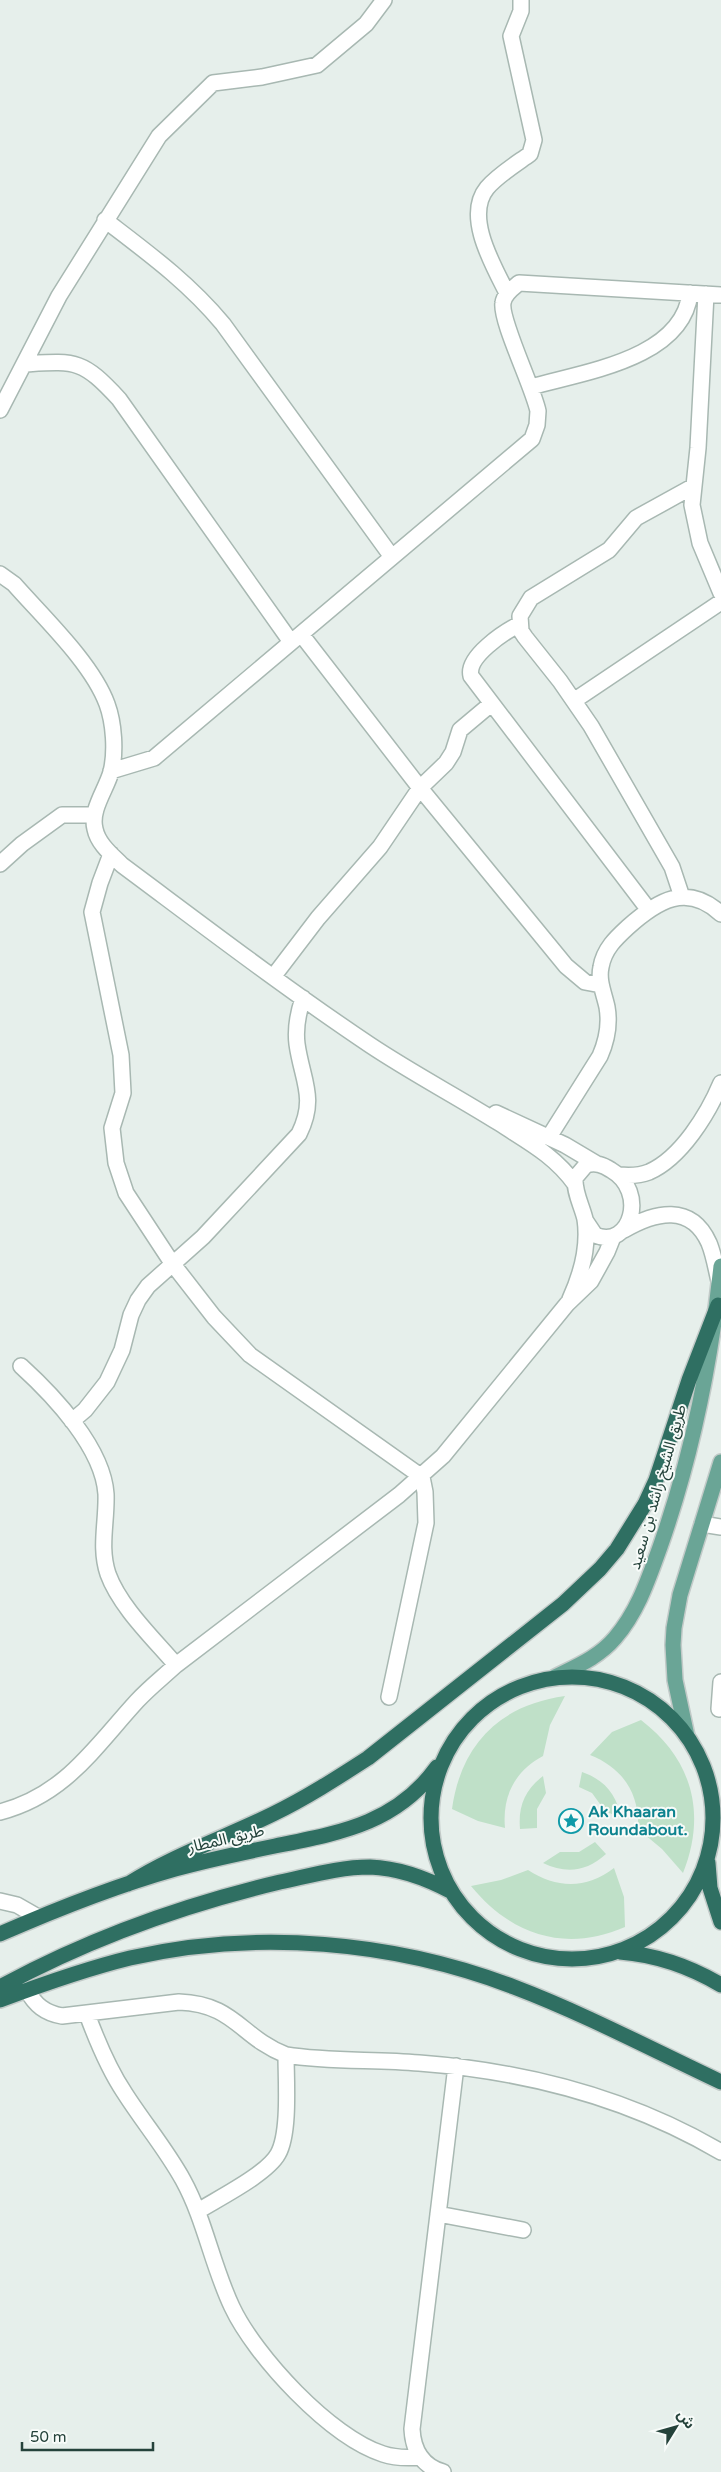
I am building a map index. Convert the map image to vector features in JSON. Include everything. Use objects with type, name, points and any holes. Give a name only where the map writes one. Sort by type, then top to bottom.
[{"type":"highway","points":[[128,1884],[188,1851],[275,1813],[346,1773],[368,1758],[563,1604],[600,1569],[627,1534],[645,1504],[656,1480],[689,1380],[718,1305]]},
{"type":"highway","points":[[708,1858],[694,1889],[674,1917],[647,1938],[616,1952],[579,1959],[542,1956],[524,1950],[490,1933],[452,1892],[438,1860],[431,1826],[433,1791],[444,1757],[463,1727],[489,1703],[521,1686],[555,1677],[593,1678],[629,1688],[661,1708],[687,1736],[704,1768],[712,1804],[713,1822],[708,1858],[710,1888],[721,1922]]},
{"type":"highway","name":"طريق المطار","points":[[0,1934],[38,1917],[128,1884],[221,1858],[353,1829],[398,1806],[423,1784],[444,1757]]},
{"type":"highway","points":[[0,1986],[91,1943],[172,1912],[256,1888],[333,1871],[351,1868],[388,1869],[422,1878],[452,1892]]},
{"type":"highway","points":[[0,2000],[96,1967],[168,1951],[259,1943],[348,1947],[441,1964],[515,1987],[721,2082]]},
{"type":"highway","points":[[616,1952],[646,1955],[674,1962],[721,1985]]},
{"type":"main road","name":"طريق الشيخ راشد بن سعيد","points":[[555,1677],[602,1652],[626,1625],[644,1594],[686,1465],[706,1375],[718,1305],[720,1274]]},
{"type":"main road","points":[[687,1736],[676,1691],[673,1645],[676,1612],[702,1524],[718,1479],[721,1462]]},
{"type":"street","points":[[0,410],[58,296],[159,136],[213,83],[262,77],[317,65],[366,24],[384,0]]},
{"type":"street","points":[[507,293],[487,251],[478,214],[480,198],[488,186],[530,154],[533,148],[534,140],[511,36],[521,11],[521,0]]},
{"type":"street","points":[[105,220],[187,284],[206,304],[223,324],[392,557]]},
{"type":"street","points":[[111,771],[154,758],[532,439],[537,425],[538,411],[502,304],[507,293],[519,282],[721,295]]},
{"type":"street","points":[[531,387],[633,358],[653,348],[683,318],[690,293]]},
{"type":"street","points":[[706,294],[698,448],[692,487],[692,505],[696,530],[706,562],[721,594]]},
{"type":"street","points":[[24,364],[67,362],[84,367],[97,376],[119,399],[296,638],[566,966],[585,982],[601,986]]},
{"type":"street","points":[[682,898],[672,867],[575,700],[529,644],[521,631],[520,624],[522,610],[531,598],[609,550],[636,518],[692,487]]},
{"type":"street","points":[[0,574],[14,584],[90,671],[107,704],[113,733],[111,771],[94,814],[94,829],[102,843],[122,865],[272,977],[394,1060],[469,1103],[544,1151],[566,1171],[575,1184],[585,1220],[595,1235],[600,1238],[616,1235],[654,1215],[664,1214],[683,1217],[692,1222],[705,1236],[720,1274]]},
{"type":"street","points":[[575,700],[721,602]]},
{"type":"street","points":[[520,624],[506,632],[471,662],[471,676],[648,909]]},
{"type":"street","points":[[272,977],[318,918],[380,847],[420,788],[446,763],[453,752],[457,735],[463,726],[492,704]]},
{"type":"street","points":[[0,864],[22,844],[62,815],[94,814]]},
{"type":"street","points":[[111,854],[92,912],[121,1055],[122,1093],[112,1128],[116,1164],[126,1193],[172,1263],[214,1317],[250,1355],[422,1477],[426,1523],[389,1697]]},
{"type":"street","points":[[549,1137],[600,1056],[605,1044],[608,1020],[601,986],[601,966],[608,947],[648,909],[664,900],[682,898],[701,900],[721,914]]},
{"type":"street","points":[[72,1421],[85,1410],[107,1382],[122,1350],[131,1315],[138,1300],[148,1286],[217,1223],[292,1143],[301,1129],[309,1102],[306,1079],[297,1043],[297,1020],[303,998]]},
{"type":"street","points":[[469,1103],[510,1118],[619,1174],[640,1175],[666,1162],[695,1129],[721,1083]]},
{"type":"street","points":[[575,1184],[581,1168],[586,1165],[597,1164]]},
{"type":"street","points":[[0,1812],[43,1795],[77,1770],[139,1700],[176,1665],[422,1477],[462,1434],[567,1304],[591,1281],[616,1235],[630,1216],[633,1202],[629,1189],[619,1174]]},
{"type":"street","points":[[567,1304],[582,1264],[585,1220]]},
{"type":"street","points":[[21,1366],[48,1392],[72,1421],[93,1455],[103,1479],[106,1504],[103,1545],[104,1560],[114,1587],[122,1600],[176,1665]]},
{"type":"street","points":[[702,1524],[721,1527]]},
{"type":"street","points":[[719,1709],[721,1682]]},
{"type":"street","points":[[0,1901],[17,1905],[38,1917]]},
{"type":"street","points":[[27,1990],[37,2005],[53,2015],[72,2016],[179,2002],[204,2005],[227,2014],[265,2045],[286,2055],[456,2066],[535,2079],[592,2095],[647,2116],[721,2152]]},
{"type":"street","points":[[87,2014],[113,2074],[171,2158],[198,2212],[218,2275],[232,2308],[250,2339],[272,2367],[318,2411],[346,2434],[372,2449],[394,2457],[420,2458]]},
{"type":"street","points":[[198,2212],[266,2168],[278,2154],[284,2136],[286,2055]]},
{"type":"street","points":[[443,2472],[428,2465],[420,2458],[415,2449],[412,2429],[456,2066]]},
{"type":"street","points":[[438,2214],[523,2230]]},
{"type":"green space","points":[[565,1696],[550,1725],[543,1756],[525,1769],[512,1786],[506,1805],[505,1828],[478,1821],[452,1809],[464,1765],[488,1731],[521,1708]]},
{"type":"green space","points":[[641,1720],[658,1735],[672,1752],[683,1770],[690,1789],[694,1809],[694,1829],[683,1873],[662,1849],[638,1829],[636,1805],[627,1784],[620,1775],[602,1760],[590,1755],[612,1732]]},
{"type":"green space","points":[[582,1772],[597,1779],[609,1789],[621,1818],[605,1811],[592,1793],[579,1787]]},
{"type":"green space","points":[[543,1776],[546,1793],[537,1809],[537,1828],[520,1829],[520,1813],[524,1799],[527,1793]]},
{"type":"green space","points":[[595,1842],[606,1854],[591,1865],[568,1870],[551,1867],[543,1863],[560,1852],[579,1852]]},
{"type":"green space","points":[[614,1868],[624,1897],[625,1927],[603,1935],[581,1938],[560,1938],[540,1935],[521,1927],[504,1917],[471,1886],[501,1880],[528,1870],[550,1881],[572,1884],[583,1883],[604,1875]]},
{"type":"place","name":"Ak Khaaran Roundabout.","points":[[571,1821]]}]
